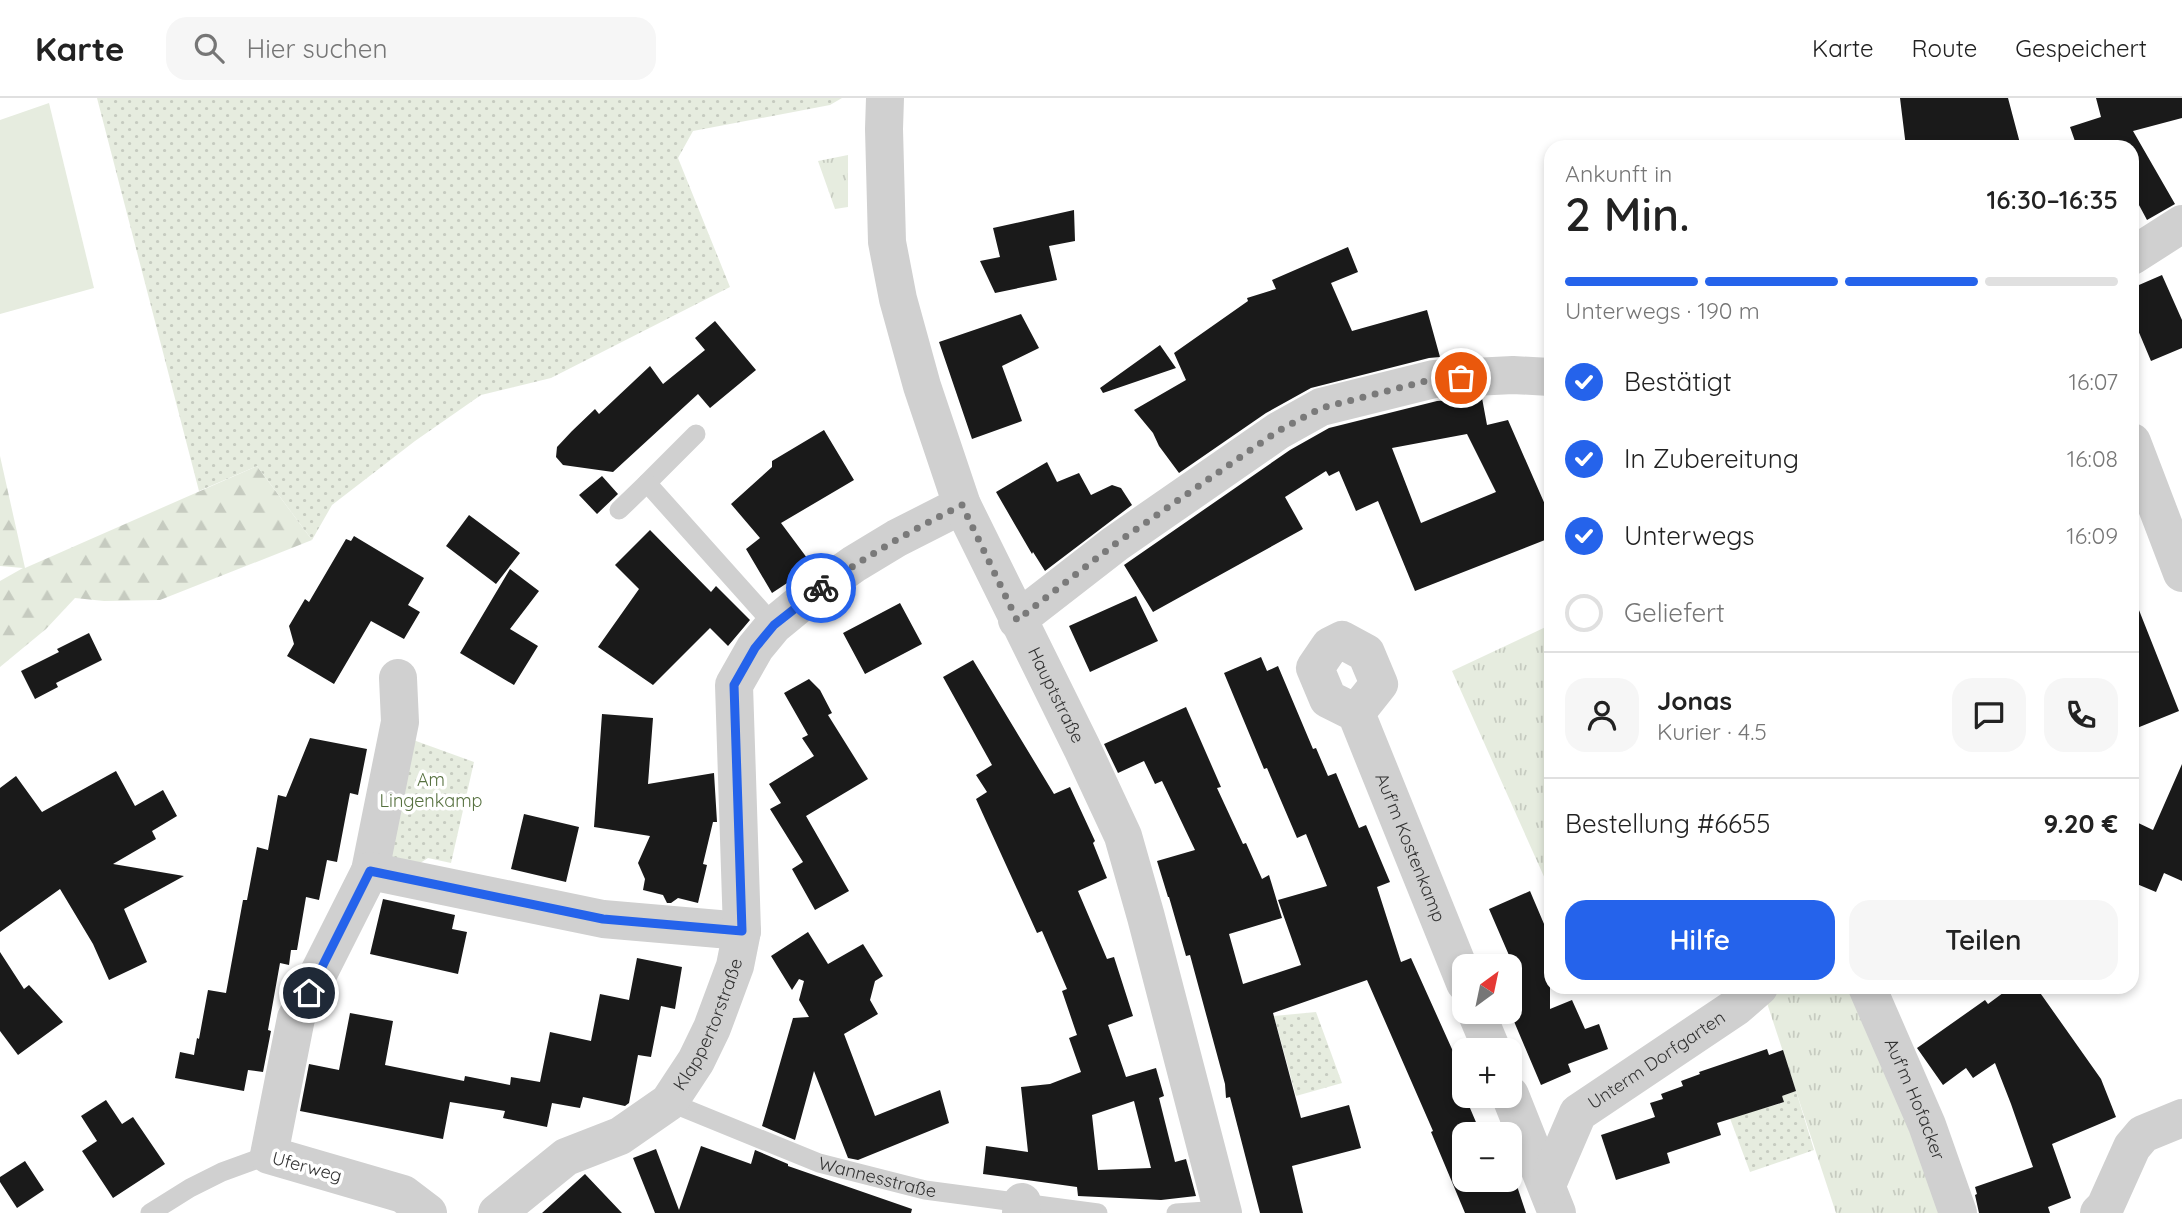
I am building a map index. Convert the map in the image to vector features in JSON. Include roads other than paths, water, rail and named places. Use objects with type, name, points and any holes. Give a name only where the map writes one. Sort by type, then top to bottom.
[{"type":"street","name":"Hauptstraße","points":[[885,98],[887,242],[895,285],[922,386],[962,505],[1123,836],[1223,1211]]},
{"type":"street","points":[[2139,252],[2182,224]]},
{"type":"street","points":[[1017,620],[1115,544],[1278,431],[1321,408],[1434,379],[1513,375],[1544,377]]},
{"type":"street","points":[[2139,460],[2182,573]]},
{"type":"street","name":"Klappertorstraße","points":[[497,1213],[566,1157],[620,1136],[669,1102],[696,1060],[712,1028],[735,966],[742,931],[734,685],[755,648],[774,625],[854,564],[897,538],[962,505]]},
{"type":"street","points":[[269,1155],[296,1018],[370,871],[400,722],[398,677]]},
{"type":"street","name":"Auf'm Kostenkamp","points":[[1356,713],[1453,954]]},
{"type":"street","points":[[370,871],[603,919],[742,931]]},
{"type":"street","name":"Unterm Dorfgarten","points":[[1552,1199],[1578,1114],[1741,994]]},
{"type":"street","name":"Auf'm Hofacker","points":[[1870,994],[1927,1125],[1958,1213]]},
{"type":"street","name":"Unterm Dorfgarten","points":[[1522,1105],[1578,1114]]},
{"type":"street","points":[[1516,1108],[1552,1199]]},
{"type":"street","points":[[2099,1213],[2105,1207],[2132,1147],[2143,1134],[2182,1118]]},
{"type":"street","name":"Uferweg","points":[[269,1155],[403,1194],[428,1213]]},
{"type":"lane","points":[[618,510],[696,433]]},
{"type":"lane","points":[[647,483],[774,625]]},
{"type":"lane","name":"Wannesstraße","points":[[669,1102],[819,1163],[925,1190],[1022,1208],[1098,1213]]},
{"type":"lane","name":"Uferweg","points":[[150,1213],[222,1172],[269,1155]]},
{"type":"lane","points":[[1176,1213],[1223,1211]]},
{"type":"park label","name":"Am Lingenkamp","points":[[431,790]]}]
